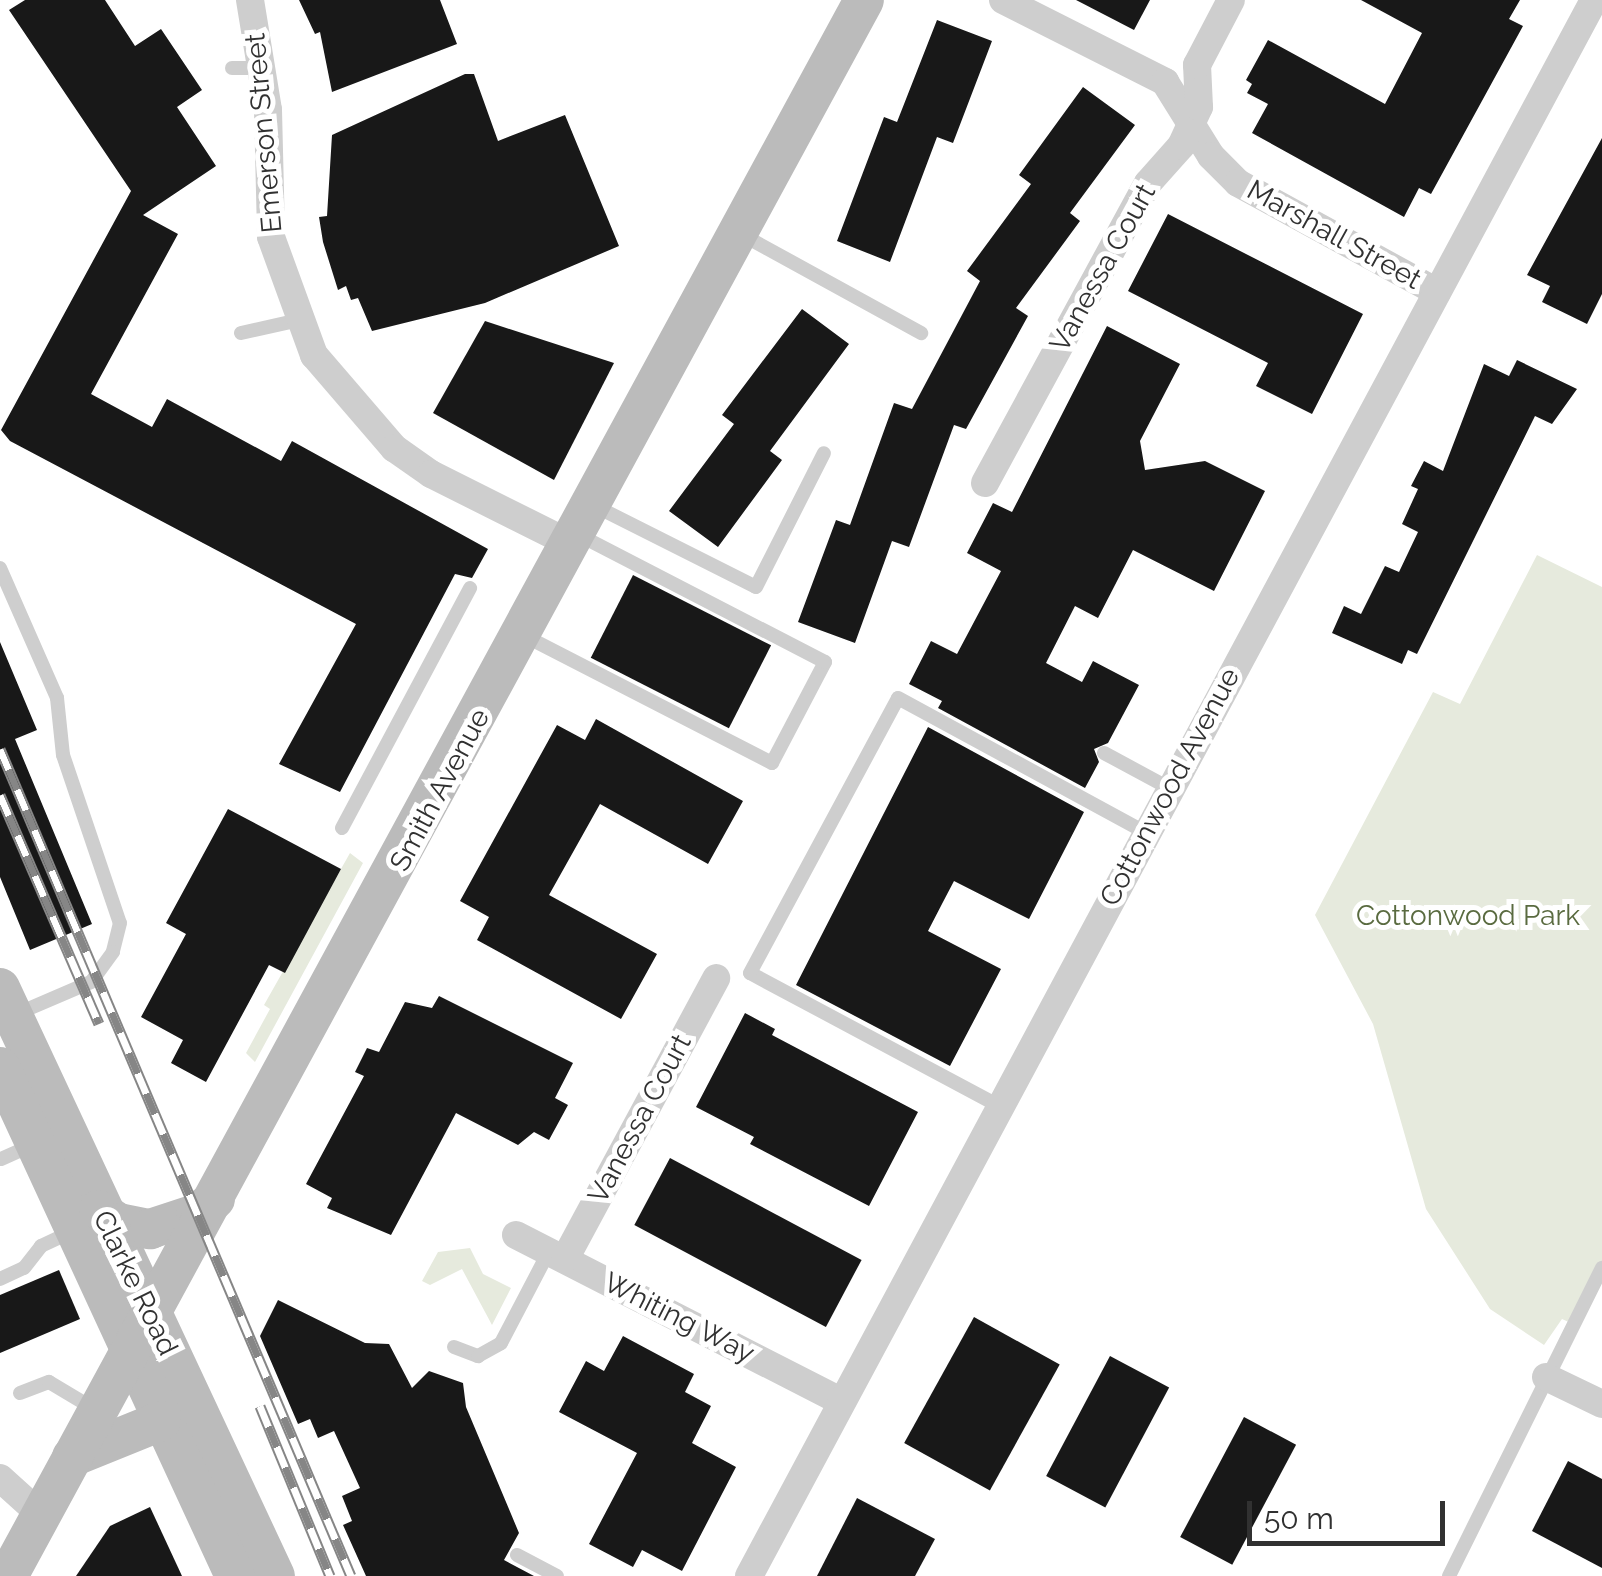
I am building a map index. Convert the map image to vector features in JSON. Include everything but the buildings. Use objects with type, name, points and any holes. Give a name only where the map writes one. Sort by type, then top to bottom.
[{"type":"street","name":"Emerson Street","points":[[250,0],[264,68],[271,237],[314,355],[394,448],[431,474],[580,527]]},
{"type":"street","name":"Smith Avenue","points":[[8,1576],[218,1196],[864,0]]},
{"type":"street","name":"Marshall Street","points":[[1003,0],[1164,82],[1238,183],[1437,292]]},
{"type":"street","points":[[1192,124],[1199,107],[1197,65],[1231,0]]},
{"type":"street","name":"Cottonwood Avenue","points":[[749,1576],[1594,0]]},
{"type":"street","name":"Vanessa Court","points":[[985,483],[1148,183],[1192,124]]},
{"type":"street","name":"Vanessa Court","points":[[557,1256],[716,978]]},
{"type":"street","name":"Clarke Road","points":[[6,1002],[87,1220],[130,1351],[235,1576]]},
{"type":"street","name":"Clarke Road","points":[[0,1067],[18,1151],[87,1220],[150,1316],[275,1576]]},
{"type":"street","points":[[87,1220],[150,1230],[196,1214],[218,1196]]},
{"type":"street","name":"Whiting Way","points":[[516,1235],[841,1402]]},
{"type":"street","points":[[1546,1377],[1602,1404]]},
{"type":"street","points":[[72,1457],[161,1421]]},
{"type":"street","points":[[0,1478],[40,1514]]},
{"type":"lane","points":[[232,68],[264,68]]},
{"type":"lane","points":[[738,232],[921,333]]},
{"type":"lane","points":[[241,333],[299,320]]},
{"type":"lane","points":[[580,527],[756,587],[824,453]]},
{"type":"lane","points":[[522,634],[772,764],[824,662],[580,527]]},
{"type":"lane","points":[[0,568],[57,698],[63,755],[120,923],[113,952],[91,982],[6,1002]]},
{"type":"lane","points":[[342,828],[470,588]]},
{"type":"lane","points":[[999,1106],[750,974],[898,698],[1146,832]]},
{"type":"lane","points":[[1104,753],[1169,788]]},
{"type":"lane","points":[[0,1279],[24,1268],[41,1246],[87,1220]]},
{"type":"lane","points":[[454,1346],[478,1356],[500,1343],[557,1256]]},
{"type":"lane","points":[[1449,1576],[1602,1268]]},
{"type":"lane","points":[[20,1393],[49,1382],[97,1410]]},
{"type":"lane","points":[[517,1555],[557,1576]]},
{"type":"green space","name":"Cottonwood Park","points":[[1537,555],[1602,587],[1602,1268],[1573,1324],[1562,1319],[1544,1345],[1490,1309],[1426,1209],[1373,1024],[1315,915],[1433,692],[1460,704]]},
{"type":"green space","points":[[350,853],[363,863],[255,1062],[246,1053],[270,1009],[264,1005]]},
{"type":"green space","points":[[470,1248],[483,1274],[511,1288],[492,1325],[462,1269],[430,1285],[422,1281],[438,1252]]},
{"type":"railway","points":[[0,749],[351,1576]]},
{"type":"railway","points":[[0,795],[99,1024]]},
{"type":"railway","points":[[260,1406],[330,1576]]}]
